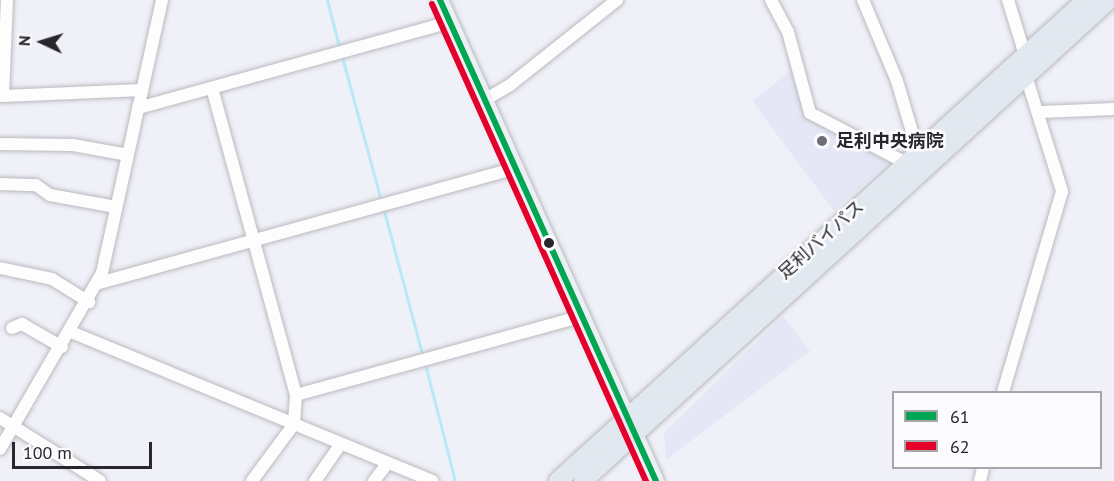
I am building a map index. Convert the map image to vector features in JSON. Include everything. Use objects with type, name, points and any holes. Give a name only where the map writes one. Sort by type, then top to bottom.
[{"type":"highway","name":"足利バイパス","points":[[583,481],[632,424],[912,158],[1086,0]]},
{"type":"highway","name":"足利バイパス","points":[[558,481],[632,424],[1109,0]]},
{"type":"main road","points":[[440,0],[656,481]]},
{"type":"street","points":[[7,0],[3,96],[142,90]]},
{"type":"street","points":[[0,449],[99,283],[162,0]]},
{"type":"street","points":[[486,99],[510,85],[617,0]]},
{"type":"street","points":[[771,0],[788,32],[810,113],[912,158]]},
{"type":"street","points":[[863,0],[897,81],[912,158]]},
{"type":"street","points":[[1004,391],[1062,191],[1041,112],[1026,76],[1025,55],[1008,0]]},
{"type":"street","points":[[138,108],[450,22]]},
{"type":"street","points":[[212,88],[296,395],[294,424],[252,481]]},
{"type":"street","points":[[1041,112],[1114,110]]},
{"type":"street","points":[[0,144],[73,145],[128,155]]},
{"type":"street","points":[[99,283],[517,168]]},
{"type":"street","points":[[0,184],[36,185],[50,195],[117,207]]},
{"type":"street","points":[[0,268],[52,279],[89,302]]},
{"type":"street","points":[[296,395],[583,316]]},
{"type":"street","points":[[12,328],[22,324],[62,347]]},
{"type":"street","points":[[71,332],[340,445],[433,481]]},
{"type":"street","points":[[0,418],[100,481]]},
{"type":"street","points":[[315,481],[340,445]]},
{"type":"street","points":[[374,481],[387,464]]},
{"type":"shaded area","name":"足利中央病院","points":[[794,68],[806,106],[894,158],[834,211],[752,101]]},
{"type":"shaded area","points":[[783,316],[810,351],[666,460],[664,433]]},
{"type":"waterway","points":[[327,0],[340,50]]},
{"type":"waterway","points":[[342,57],[381,201]]},
{"type":"waterway","points":[[383,207],[423,357]]},
{"type":"waterway","points":[[425,364],[455,481]]},
{"type":"transit line","name":"61","points":[[440,0],[656,481]]},
{"type":"transit line","name":"62","points":[[432,4],[646,481]]},
{"type":"place","name":"足利中央病院","points":[[822,141]]}]
